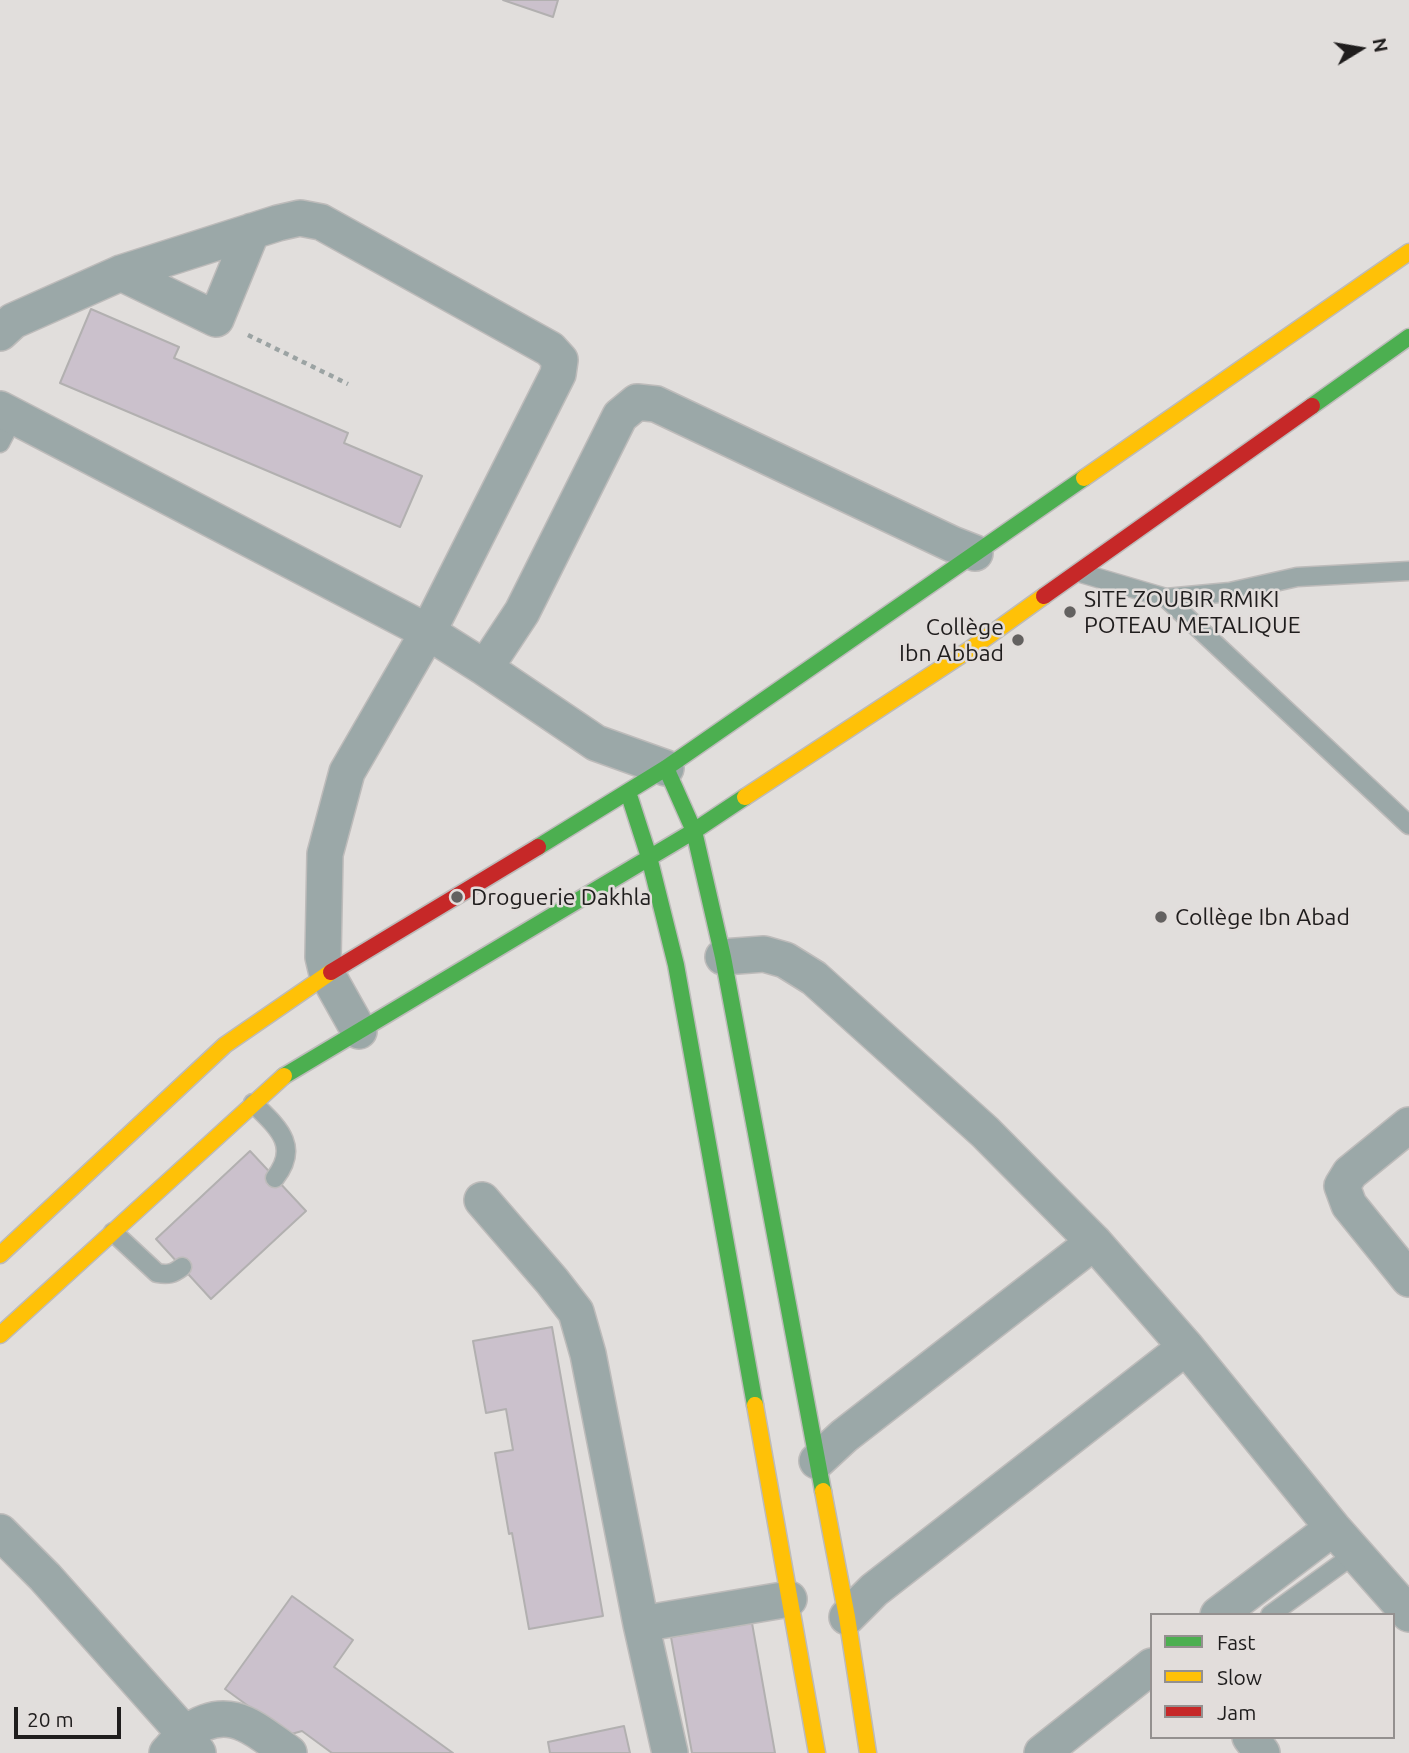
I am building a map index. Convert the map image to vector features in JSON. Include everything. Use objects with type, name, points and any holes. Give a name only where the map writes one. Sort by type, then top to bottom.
[{"type":"main road","points":[[0,1255],[225,1045],[327,974],[457,898],[666,768],[1409,252]]},
{"type":"main road","points":[[0,1335],[281,1078],[694,831],[969,650],[1409,337]]},
{"type":"main road","points":[[666,768],[694,831],[723,957],[847,1617],[868,1753]]},
{"type":"main road","points":[[628,792],[649,857],[676,965],[817,1753]]},
{"type":"street","points":[[0,333],[13,321],[121,273],[300,218],[321,222],[550,349],[560,360],[558,374],[428,632],[347,772],[325,854],[323,957],[327,974],[359,1031]]},
{"type":"street","points":[[121,273],[216,319],[252,231]]},
{"type":"street","points":[[485,668],[522,612],[621,416],[637,402],[656,404],[975,553]]},
{"type":"street","points":[[5,423],[428,632],[596,743],[666,768]]},
{"type":"street","points":[[596,743],[628,792]]},
{"type":"street","points":[[723,957],[764,954],[785,960],[814,978],[985,1132],[1094,1242],[1186,1347],[1345,1541],[1406,1605]]},
{"type":"street","points":[[1409,1125],[1350,1173],[1342,1186],[1349,1205],[1409,1279]]},
{"type":"street","points":[[482,1200],[576,1312],[588,1354],[641,1624],[670,1753]]},
{"type":"street","points":[[817,1461],[844,1436],[1094,1242]]},
{"type":"street","points":[[847,1617],[874,1590],[1186,1347]]},
{"type":"street","points":[[0,1532],[45,1577],[183,1747],[212,1719],[233,1719],[252,1727],[289,1753]]},
{"type":"street","points":[[1221,1613],[1345,1541]]},
{"type":"street","points":[[641,1624],[789,1599]]},
{"type":"street","points":[[1042,1753],[1150,1668]]},
{"type":"lane","points":[[1078,572],[1166,598],[1230,592],[1297,577],[1409,571]]},
{"type":"lane","points":[[1166,598],[1409,825]]},
{"type":"lane","points":[[253,1103],[284,1138],[287,1150],[285,1163],[275,1178]]},
{"type":"lane","points":[[113,1231],[156,1273],[175,1273],[182,1266]]},
{"type":"lane","points":[[1272,1613],[1345,1541]]},
{"type":"path","points":[[216,319],[348,384]]},
{"type":"building","points":[[503,0],[558,0],[553,17]]},
{"type":"building","points":[[91,309],[179,347],[174,358],[348,433],[344,443],[422,476],[400,527],[60,383]]},
{"type":"building","points":[[250,1151],[306,1211],[211,1299],[156,1239]]},
{"type":"building","points":[[552,1327],[603,1616],[529,1629],[495,1453],[513,1450],[506,1409],[486,1413],[473,1341]]},
{"type":"building","points":[[292,1596],[353,1640],[334,1667],[453,1753],[332,1753],[302,1731],[288,1735],[225,1689]]},
{"type":"building","points":[[752,1623],[775,1753],[692,1753],[671,1637]]},
{"type":"building","points":[[624,1726],[630,1753],[550,1753],[548,1742]]},
{"type":"traffic: fast","points":[[1312,406],[1409,337]]},
{"type":"traffic: fast","points":[[538,847],[666,768],[1084,478]]},
{"type":"traffic: fast","points":[[666,768],[694,831],[723,957],[823,1491]]},
{"type":"traffic: fast","points":[[628,792],[649,857],[676,965],[755,1405]]},
{"type":"traffic: fast","points":[[284,1076],[694,831],[745,797]]},
{"type":"traffic: slow","points":[[1084,478],[1409,252]]},
{"type":"traffic: slow","points":[[745,797],[969,650],[1044,596]]},
{"type":"traffic: slow","points":[[0,1255],[225,1045],[331,972]]},
{"type":"traffic: slow","points":[[0,1335],[284,1076]]},
{"type":"traffic: slow","points":[[755,1405],[817,1753]]},
{"type":"traffic: slow","points":[[823,1491],[847,1617],[868,1753]]},
{"type":"traffic: jam","points":[[1044,596],[1312,406]]},
{"type":"traffic: jam","points":[[331,972],[538,847]]},
{"type":"place","name":"SITE ZOUBIR RMIKI POTEAU METALIQUE","points":[[1070,612]]},
{"type":"place","name":"Collège Ibn Abbad","points":[[1018,640]]},
{"type":"place","name":"Droguerie Dakhla","points":[[457,897]]},
{"type":"place","name":"Collège Ibn Abad","points":[[1161,917]]}]
